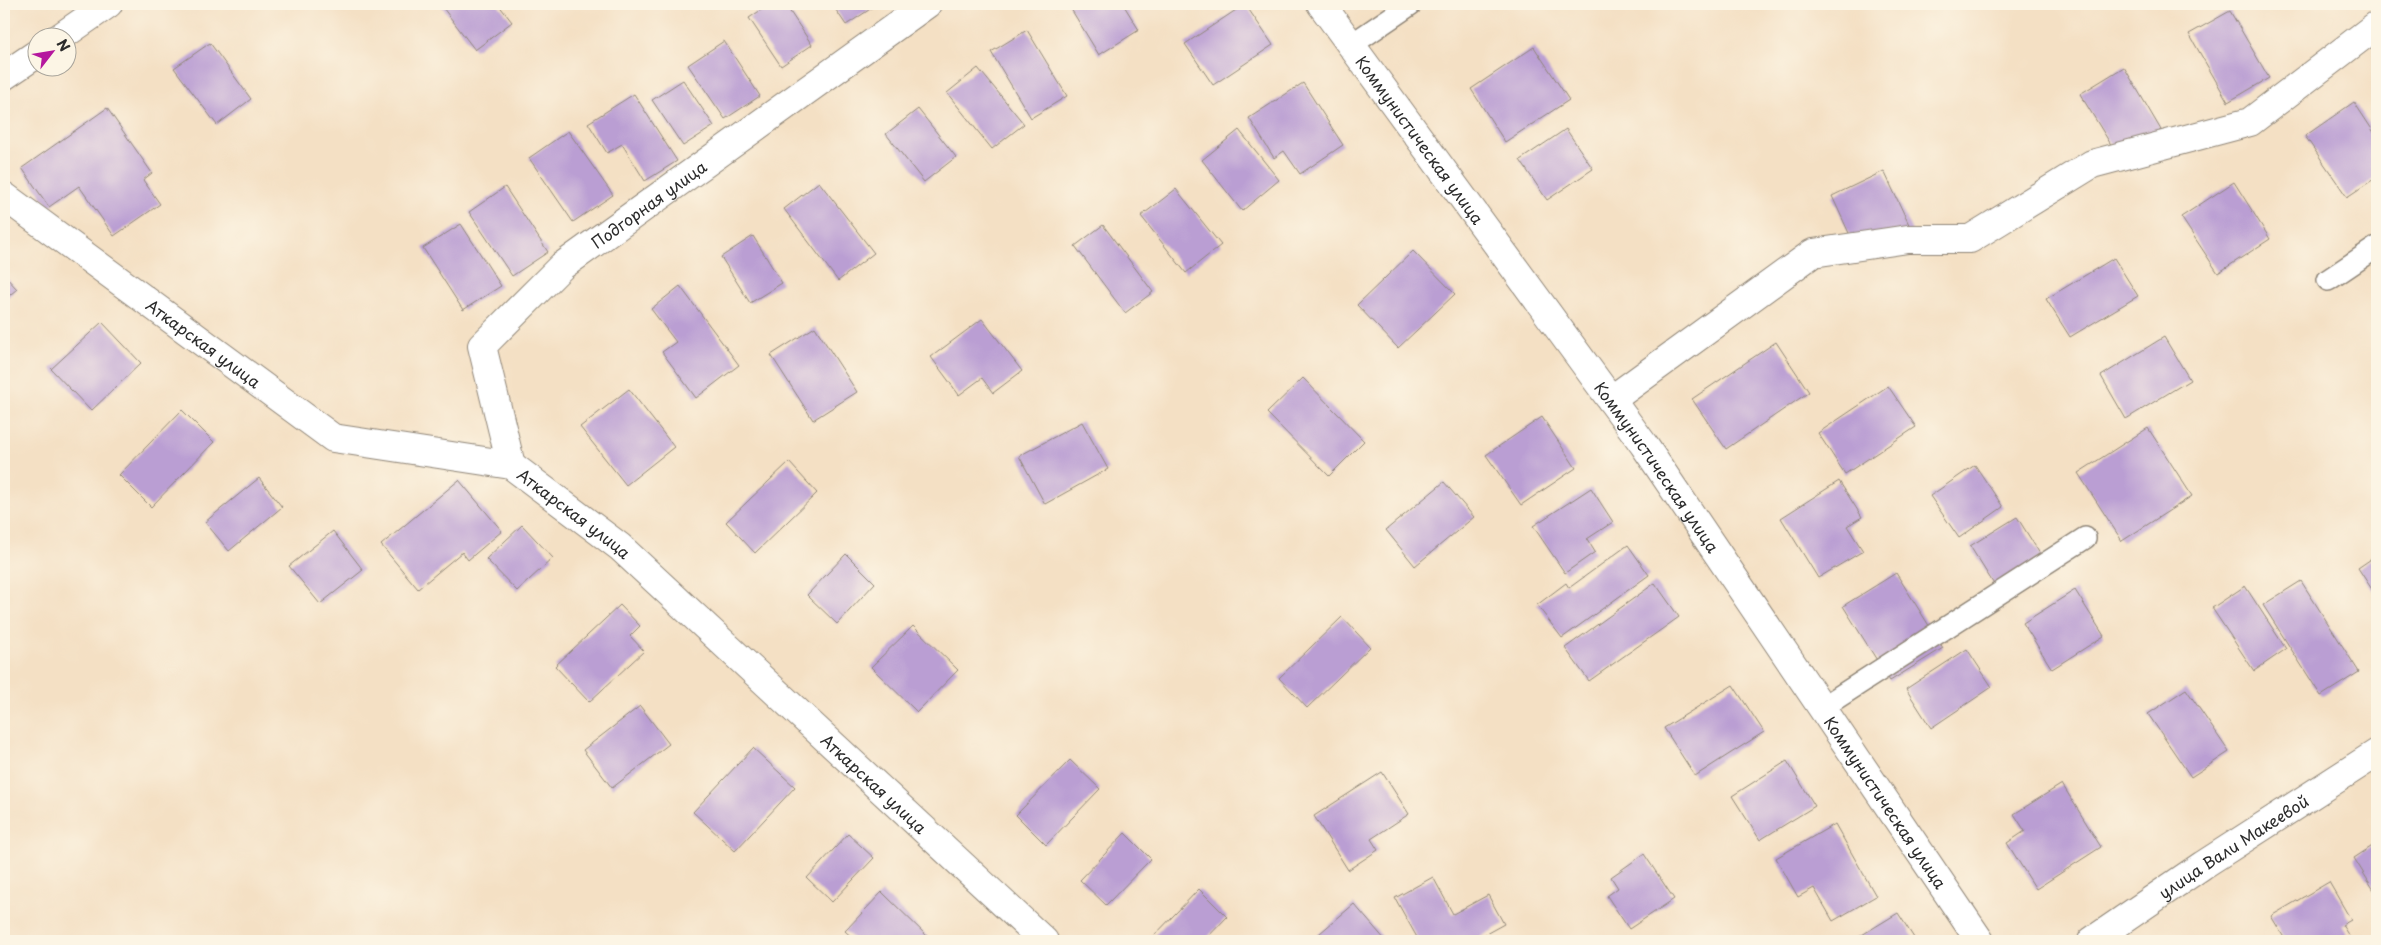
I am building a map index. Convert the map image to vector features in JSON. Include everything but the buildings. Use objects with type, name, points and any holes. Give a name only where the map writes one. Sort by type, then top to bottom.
[{"type":"street","points":[[73,28],[108,4]]},
{"type":"street","name":"Подгорная улица","points":[[511,465],[482,346],[562,266],[928,4]]},
{"type":"street","name":"Коммунистическая улица","points":[[1321,4],[1612,400],[1980,941]]},
{"type":"street","points":[[1612,400],[1813,253],[1908,239],[1970,239],[2092,164],[2250,122],[2377,25]]},
{"type":"street","points":[[4,76],[28,60]]},
{"type":"street","name":"Аткарская улица","points":[[4,196],[333,438],[511,465],[620,547],[1044,941]]},
{"type":"street","name":"улица Вали Макеевой","points":[[2092,941],[2203,865],[2377,753]]},
{"type":"lane","points":[[1351,45],[1411,4]]},
{"type":"lane","points":[[2328,280],[2377,248]]},
{"type":"lane","points":[[1822,707],[2085,538]]}]
